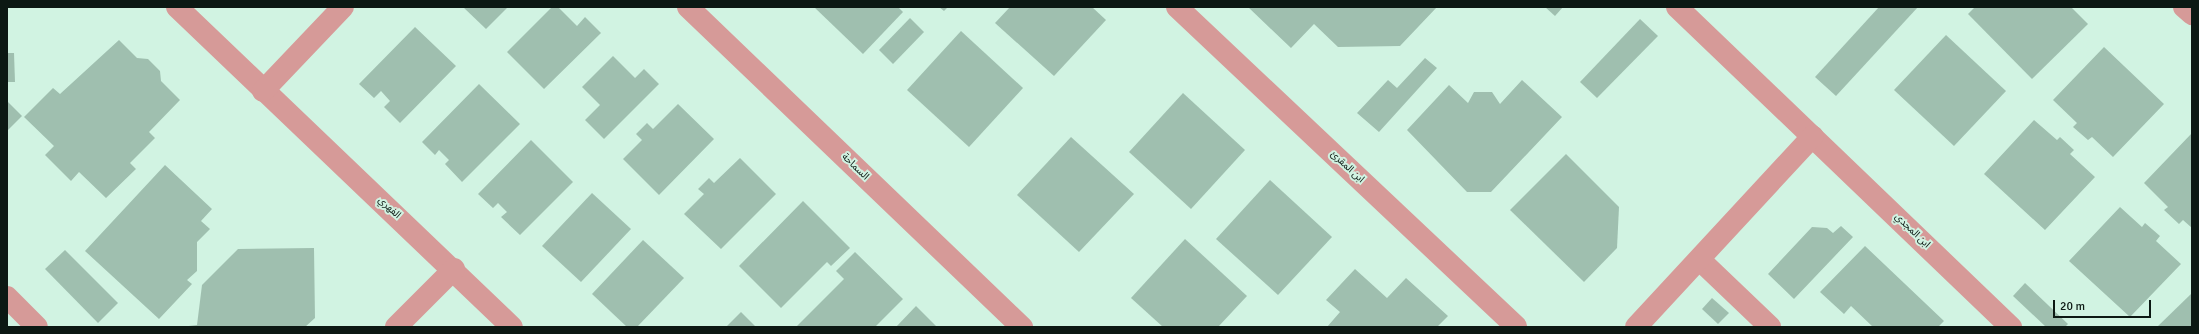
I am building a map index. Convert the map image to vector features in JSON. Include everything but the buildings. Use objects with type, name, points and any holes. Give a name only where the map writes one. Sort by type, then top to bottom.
[{"type":"street","name":"الفهري","points":[[177,7],[263,91],[454,269],[512,327]]},
{"type":"street","points":[[263,91],[343,7]]},
{"type":"street","name":"ابن المقرئ","points":[[1177,7],[1516,327]]},
{"type":"street","name":"ابن المجدي","points":[[1678,7],[2011,327]]},
{"type":"street","points":[[2184,7],[2192,14]]},
{"type":"street","name":"السماحة","points":[[690,8],[1022,327]]},
{"type":"street","points":[[1636,327],[1700,260],[1813,136]]},
{"type":"street","points":[[1700,260],[1770,327]]},
{"type":"street","points":[[396,327],[454,269]]},
{"type":"street","points":[[7,297],[37,327]]}]
